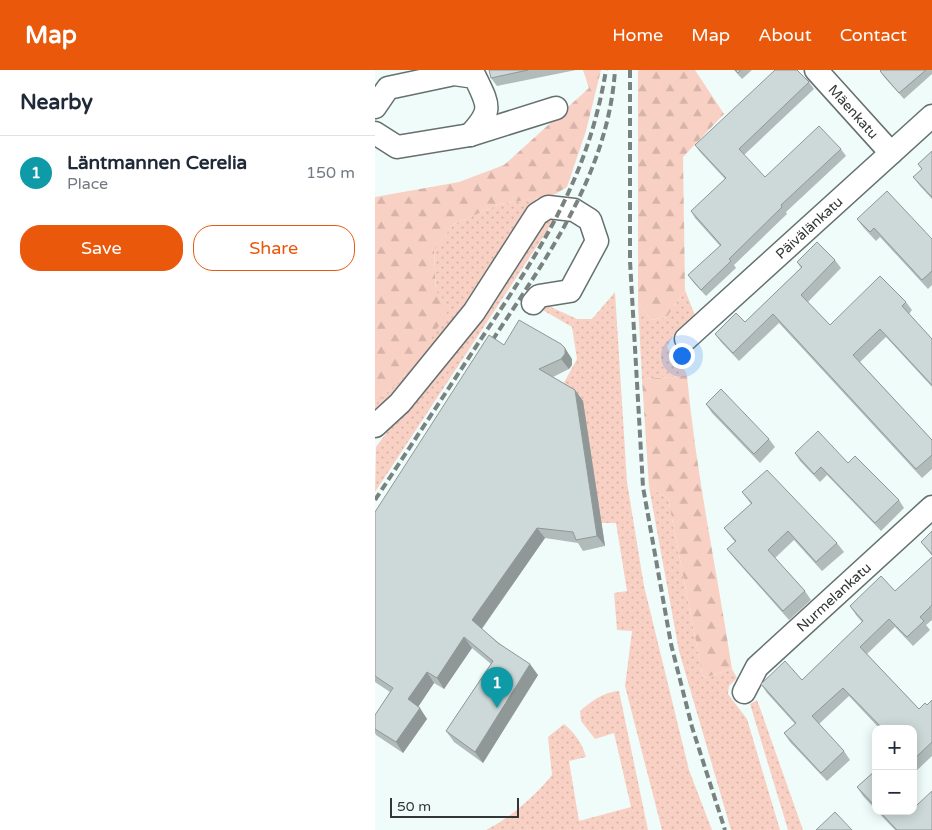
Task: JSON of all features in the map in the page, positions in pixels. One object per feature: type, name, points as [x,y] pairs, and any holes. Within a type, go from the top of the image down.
[{"type":"street","name":"Mäenkatu","points":[[816,70],[891,153]]},
{"type":"street","points":[[375,108],[388,88],[454,74],[475,77],[486,101],[485,118],[470,135]]},
{"type":"street","points":[[375,133],[397,147],[470,135],[556,108]]},
{"type":"street","name":"Päivälänkatu","points":[[686,339],[932,116]]},
{"type":"street","points":[[375,426],[400,403],[474,312],[537,214],[548,207],[574,210],[591,220],[597,241],[570,291],[539,296],[533,303]]},
{"type":"street","name":"Nurmelankatu","points":[[744,692],[757,667],[932,506]]},
{"type":"green space","points":[[583,70],[601,70],[586,131],[567,187],[552,196],[500,204],[454,224],[434,250],[436,291],[450,307],[414,367],[375,404],[375,197],[459,182],[504,165],[589,88]]},
{"type":"green space","points":[[638,70],[695,70],[724,114],[683,157],[685,290],[667,317],[651,320],[638,303]]},
{"type":"green space","points":[[537,198],[439,349],[375,415],[375,404],[414,367],[436,291],[434,249],[454,224],[500,204]]},
{"type":"green space","points":[[556,217],[375,492],[376,447],[524,247],[548,219]]},
{"type":"green space","points":[[685,290],[696,318],[679,329],[667,347],[687,376],[642,379],[638,303],[651,320],[667,317]]},
{"type":"green space","points":[[615,292],[627,482],[644,586],[689,770],[712,830],[662,830],[625,686],[632,631],[617,630],[614,593],[627,591],[616,523],[601,523],[561,388],[577,359],[572,327],[541,309],[542,303],[577,319],[592,319]]},
{"type":"green space","points":[[687,376],[701,486],[732,669],[703,678],[668,498],[649,487],[642,379]]},
{"type":"green space","points":[[649,487],[668,498],[703,678],[732,669],[737,678],[729,686],[728,694],[747,719],[780,830],[731,830],[679,651]]},
{"type":"green space","points":[[619,691],[648,830],[486,830],[522,806],[552,775],[548,737],[564,724],[578,739],[586,757],[569,761],[579,821],[631,807],[614,733],[595,739],[581,721],[580,711],[603,695]]},
{"type":"green space","points":[[757,700],[803,830],[788,830],[750,704]]},
{"type":"building","points":[[489,70],[528,70],[491,78]]},
{"type":"building","points":[[775,70],[797,70],[809,82],[739,149],[765,177],[819,126],[841,149],[781,205],[782,207],[729,259],[731,261],[701,290],[688,275],[721,245],[691,211],[726,178],[695,145]]},
{"type":"building","points":[[881,70],[926,70],[899,93]]},
{"type":"building","points":[[932,151],[932,197],[913,177],[922,169],[918,164]]},
{"type":"building","points":[[887,191],[932,239],[932,271],[922,280],[874,228],[870,232],[857,219]]},
{"type":"building","points":[[817,242],[835,260],[801,295],[830,325],[880,276],[906,302],[902,306],[932,339],[932,385],[880,329],[853,355],[932,440],[932,455],[916,469],[773,314],[733,353],[715,334],[736,313],[745,322],[802,267],[797,262]]},
{"type":"building","points":[[519,320],[565,348],[565,354],[561,359],[539,369],[575,390],[597,536],[576,540],[573,532],[537,528],[472,620],[498,643],[530,664],[475,752],[446,731],[493,661],[464,637],[437,678],[427,672],[408,699],[420,708],[396,742],[375,729],[375,715],[393,688],[375,676],[375,512],[489,335],[504,345]]},
{"type":"building","points":[[721,389],[769,439],[754,454],[706,404]]},
{"type":"building","points":[[818,431],[848,463],[855,456],[899,500],[875,523],[821,467],[814,474],[795,453]]},
{"type":"building","points":[[767,470],[837,543],[816,562],[788,531],[768,550],[805,591],[783,611],[727,549],[736,541],[724,528],[752,503],[742,492]]},
{"type":"building","points":[[932,531],[932,554],[921,542]]},
{"type":"building","points":[[932,557],[932,605],[920,617],[924,621],[907,637],[889,619],[860,647],[919,709],[925,703],[927,705],[932,700],[932,742],[917,756],[917,725],[879,725],[843,688],[812,716],[844,751],[821,773],[784,733],[796,723],[761,684],[785,661],[802,680],[863,621],[850,606],[881,576],[895,591]]},
{"type":"building","points":[[872,774],[872,803],[857,787]]},
{"type":"building","points":[[932,791],[932,830],[897,830],[883,815],[917,815],[917,805]]},
{"type":"building","points":[[835,812],[852,830],[816,830]]},
{"type":"railway","points":[[375,500],[522,277],[558,214],[574,181],[587,146],[598,110],[606,70]]},
{"type":"railway","points":[[486,350],[550,252],[586,183],[600,147],[610,109],[615,70]]},
{"type":"railway","points":[[630,70],[630,261],[643,487],[671,644],[692,727],[725,830]]},
{"type":"place","name":"Läntmannen Cerelia","points":[[497,708]]}]
